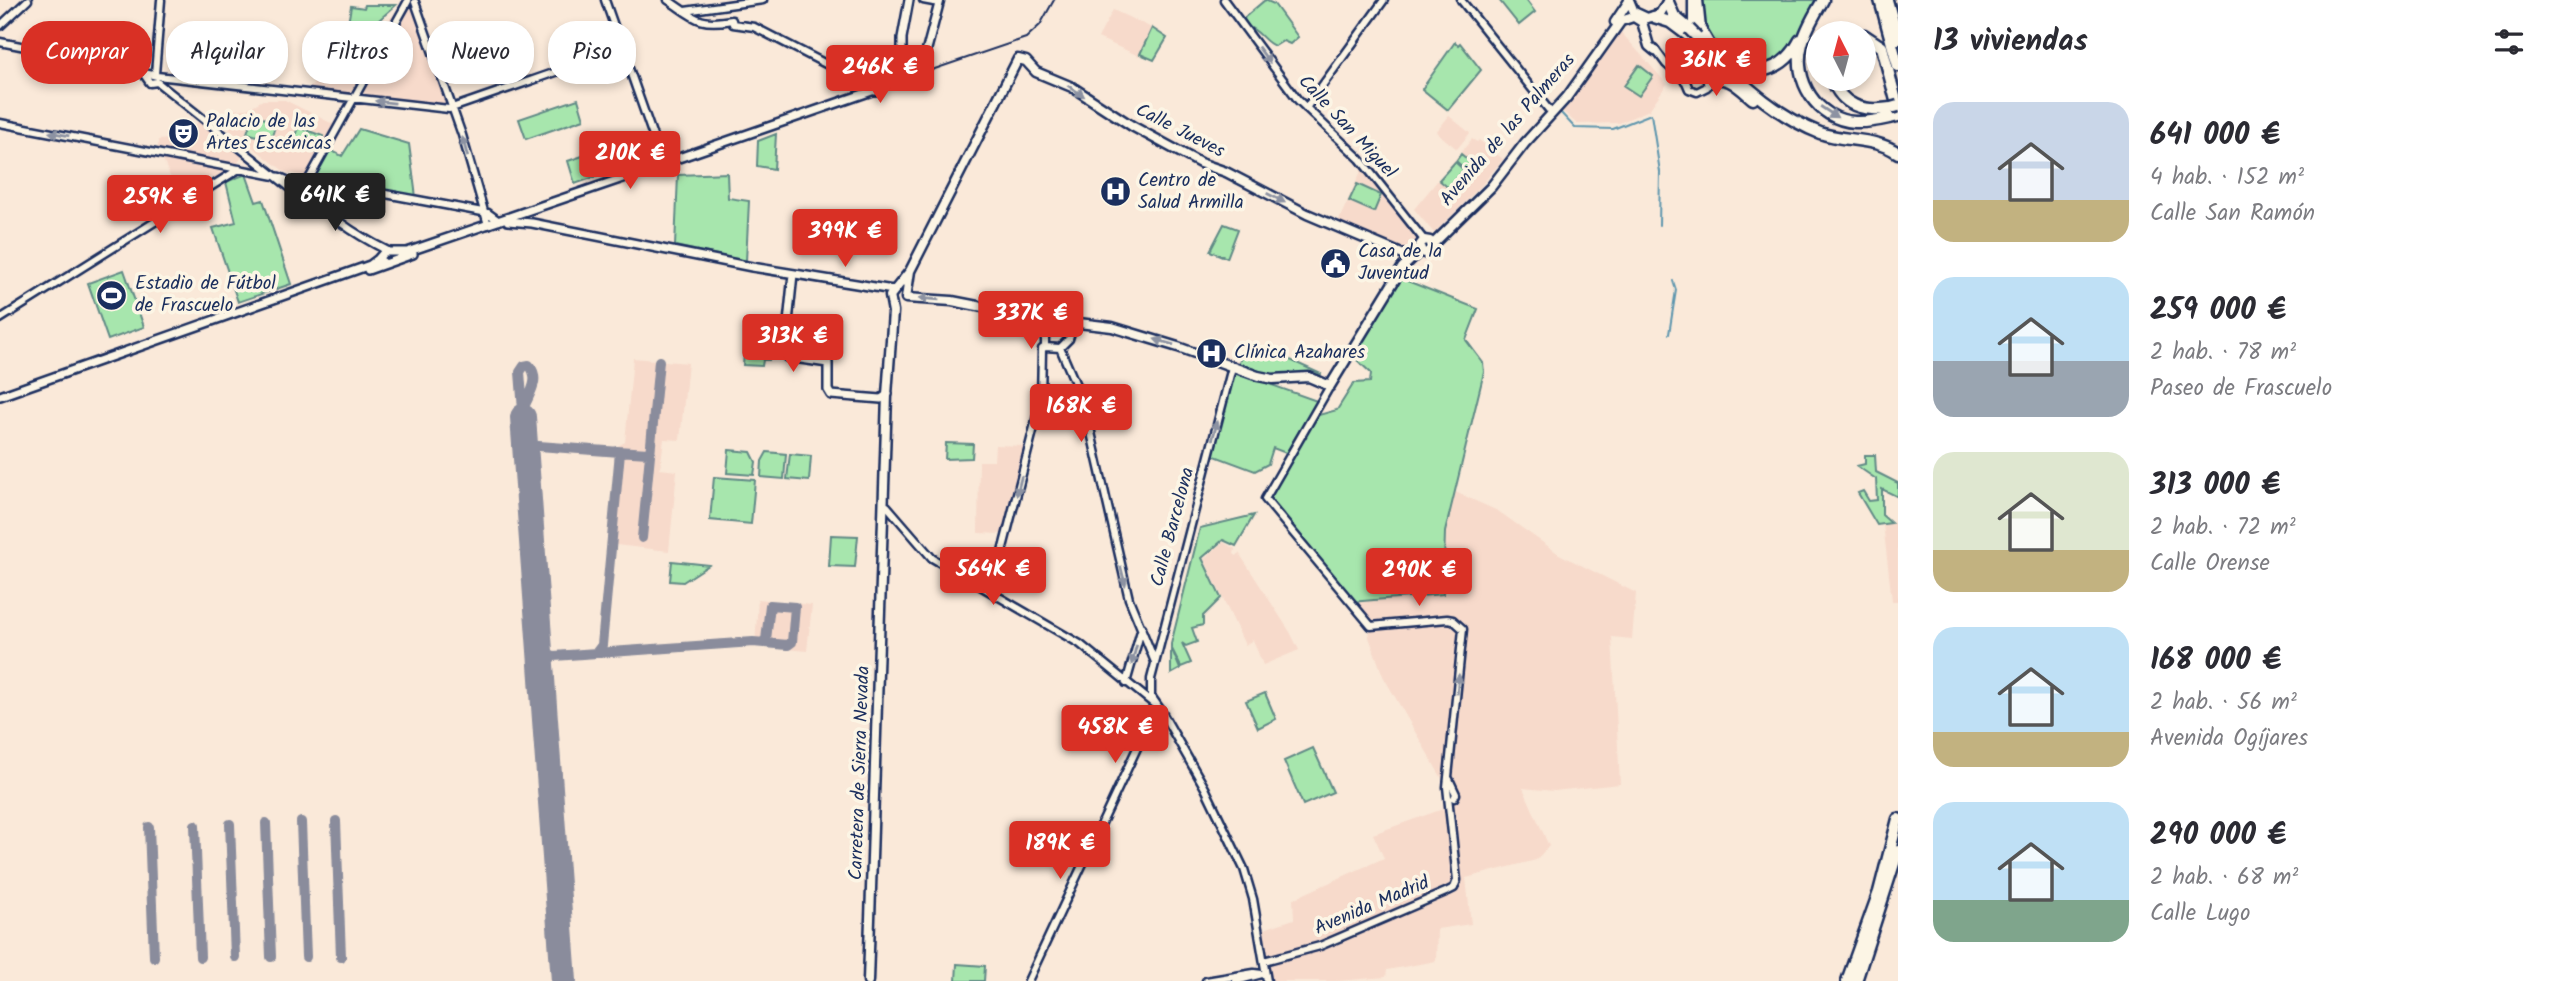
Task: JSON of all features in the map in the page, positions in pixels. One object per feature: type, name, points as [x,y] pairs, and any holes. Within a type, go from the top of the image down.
[{"type":"highway","points":[[1697,0],[1700,29],[1713,51]]},
{"type":"highway","points":[[1643,17],[1670,22],[1693,34],[1741,70],[1766,71],[1783,63],[1823,0]]},
{"type":"highway","points":[[1880,0],[1898,66]]},
{"type":"highway","points":[[1887,0],[1898,39]]},
{"type":"highway","points":[[1669,1],[1672,13],[1780,113]]},
{"type":"highway","points":[[1813,18],[1800,56],[1805,86],[1812,98],[1827,113],[1842,120],[1857,122],[1896,111]]},
{"type":"highway","points":[[1876,43],[1882,47],[1896,111]]},
{"type":"highway","points":[[1709,82],[1718,78],[1727,80],[1765,106],[1824,134],[1882,144],[1898,152]]},
{"type":"highway","points":[[1837,91],[1854,106],[1867,110],[1896,111]]},
{"type":"highway","points":[[1847,981],[1879,892],[1898,819]]},
{"type":"highway","points":[[1856,981],[1898,851]]},
{"type":"main road","points":[[393,255],[414,254],[871,87],[875,80],[880,84],[902,65],[902,38],[909,0]]},
{"type":"main road","points":[[1629,1],[1643,17],[1642,22],[1650,46],[1655,51]]},
{"type":"main road","name":"Avenida de las Palmeras","points":[[1429,242],[1481,192],[1567,91],[1629,1]]},
{"type":"main road","name":"Avenida de las Palmeras","points":[[1429,242],[1491,187],[1534,132],[1573,90],[1617,25],[1664,11],[1669,1]]},
{"type":"main road","points":[[891,76],[923,64],[940,2]]},
{"type":"main road","name":"Calle Jueves","points":[[909,271],[1018,59],[1026,61],[1036,72],[1072,87],[1132,126],[1200,163],[1226,172],[1307,214],[1410,258]]},
{"type":"main road","points":[[530,211],[530,222]]},
{"type":"main road","points":[[519,215],[530,222]]},
{"type":"main road","points":[[500,221],[530,222],[793,274],[895,289]]},
{"type":"main road","points":[[0,395],[393,255],[484,227]]},
{"type":"main road","points":[[909,271],[890,296],[901,299],[952,301],[1045,319],[1112,327],[1178,346],[1265,378],[1309,377],[1330,386],[1390,286],[1410,258],[1420,250],[1429,252],[1429,242]]},
{"type":"main road","points":[[274,299],[370,269],[381,260]]},
{"type":"main road","points":[[885,506],[896,313],[909,271]]},
{"type":"main road","points":[[793,274],[785,352],[787,357],[828,363],[828,390],[831,395],[884,397]]},
{"type":"main road","points":[[885,506],[887,409],[884,397],[901,299],[895,289]]},
{"type":"main road","points":[[0,395],[88,364]]},
{"type":"main road","points":[[884,397],[892,379]]},
{"type":"main road","points":[[19,389],[29,383]]},
{"type":"main road","name":"Carretera de Sierra Nevada","points":[[868,981],[885,506]]},
{"type":"street","points":[[2,23],[28,0]]},
{"type":"street","points":[[152,76],[161,0]]},
{"type":"street","points":[[605,0],[612,21]]},
{"type":"street","points":[[668,0],[697,21],[713,23],[732,20],[733,24],[754,27],[871,87]]},
{"type":"street","points":[[685,11],[763,0]]},
{"type":"street","points":[[923,0],[940,2]]},
{"type":"street","name":"Calle San Miguel","points":[[1224,0],[1306,108],[1360,159],[1429,242]]},
{"type":"street","points":[[1306,108],[1384,0]]},
{"type":"street","points":[[1461,0],[1549,110]]},
{"type":"street","points":[[1692,0],[1693,34]]},
{"type":"street","points":[[300,189],[310,180],[411,1]]},
{"type":"street","points":[[411,1],[452,108],[484,213],[484,227]]},
{"type":"street","points":[[1643,17],[1655,51],[1686,82],[1689,89],[1697,92],[1704,90],[1709,82],[1707,74],[1701,70],[1695,52],[1686,82]]},
{"type":"street","points":[[0,42],[21,47]]},
{"type":"street","points":[[1672,69],[1690,72],[1701,70]]},
{"type":"street","points":[[152,76],[452,108],[548,75]]},
{"type":"street","points":[[152,76],[279,177],[300,189],[372,244],[393,255]]},
{"type":"street","points":[[634,84],[662,163]]},
{"type":"street","points":[[0,123],[279,177]]},
{"type":"street","points":[[0,319],[239,170]]},
{"type":"street","points":[[310,180],[484,213],[500,221]]},
{"type":"street","points":[[372,244],[381,260]]},
{"type":"street","points":[[992,591],[1041,400],[1045,319]]},
{"type":"street","points":[[1045,347],[1059,348],[1069,339],[1074,323]]},
{"type":"street","points":[[1059,348],[1075,383],[1095,443],[1129,599],[1154,662]]},
{"type":"street","name":"Calle Barcelona","points":[[1146,697],[1230,366]]},
{"type":"street","name":"Avenida Madrid","points":[[1265,973],[1454,888],[1456,870],[1448,809],[1463,629],[1453,620],[1447,619],[1371,626],[1265,499],[1330,386]]},
{"type":"street","points":[[885,506],[932,558],[1080,644],[1160,709],[1200,779],[1234,848],[1248,881],[1255,912],[1265,973],[1206,981]]},
{"type":"street","points":[[1126,683],[1142,627]]},
{"type":"street","points":[[1028,981],[1152,716],[1160,709]]},
{"type":"street","points":[[1236,981],[1254,975]]},
{"type":"shaded area","points":[[414,8],[427,47],[427,84],[439,84],[447,107],[309,91],[314,84],[413,84],[413,21],[387,21],[396,13]]},
{"type":"shaded area","points":[[1113,10],[1152,28],[1139,56],[1098,38]]},
{"type":"shaded area","points":[[1619,30],[1667,84],[1649,110],[1619,123],[1577,124],[1561,110]]},
{"type":"shaded area","points":[[263,100],[285,100],[335,125],[307,176],[285,172],[226,127],[232,110],[247,109]]},
{"type":"shaded area","points":[[1449,116],[1470,133],[1457,149],[1436,132]]},
{"type":"shaded area","points":[[200,119],[245,153],[237,164],[158,149],[158,140],[192,137],[192,129]]},
{"type":"shaded area","points":[[1472,139],[1477,142],[1479,140],[1503,159],[1481,186],[1434,233],[1414,209]]},
{"type":"shaded area","points":[[165,157],[231,172],[181,202],[163,160]]},
{"type":"shaded area","points":[[1362,169],[1418,237],[1415,248],[1409,254],[1338,222]]},
{"type":"shaded area","points":[[633,358],[688,363],[680,440],[664,439],[660,469],[677,471],[669,551],[607,544],[616,447],[625,442]]},
{"type":"shaded area","points":[[995,445],[1025,446],[1005,531],[1002,534],[978,533],[979,461],[994,461]]},
{"type":"shaded area","points":[[1453,491],[1498,511],[1559,554],[1636,593],[1632,639],[1612,637],[1620,784],[1554,791],[1523,788],[1549,846],[1536,860],[1466,878],[1471,924],[1437,929],[1436,961],[1387,970],[1386,977],[1337,981],[1268,981],[1261,930],[1294,919],[1293,899],[1384,858],[1373,834],[1443,809],[1444,782],[1383,676],[1369,637],[1371,624],[1351,602],[1355,599],[1357,602],[1443,594],[1445,532]]},
{"type":"shaded area","points":[[1898,523],[1898,601],[1892,601],[1883,524]]},
{"type":"shaded area","points":[[1223,542],[1235,549],[1234,554],[1237,556],[1239,553],[1299,650],[1263,665],[1253,640],[1245,645],[1204,559]]},
{"type":"shaded area","points":[[758,599],[812,605],[807,651],[755,646]]},
{"type":"green space","points":[[1265,0],[1274,4],[1298,37],[1290,44],[1283,41],[1275,46],[1248,27],[1245,17]]},
{"type":"green space","points":[[1499,0],[1526,0],[1535,12],[1519,25]]},
{"type":"green space","points":[[1699,0],[1817,0],[1792,48],[1770,64],[1747,66],[1735,63],[1715,48],[1704,29]]},
{"type":"green space","points":[[365,5],[396,5],[378,21],[348,21],[351,6],[364,8]]},
{"type":"green space","points":[[1152,28],[1167,38],[1154,60],[1140,54]]},
{"type":"green space","points":[[1455,42],[1458,45],[1460,43],[1481,70],[1448,110],[1422,89]]},
{"type":"green space","points":[[1639,65],[1653,76],[1639,96],[1624,86]]},
{"type":"green space","points":[[578,99],[584,119],[526,139],[519,119]]},
{"type":"green space","points":[[253,115],[276,122],[271,140],[247,133]]},
{"type":"green space","points":[[298,127],[323,136],[318,153],[292,145]]},
{"type":"green space","points":[[359,129],[409,144],[416,197],[313,177],[330,150],[342,156]]},
{"type":"green space","points":[[776,134],[774,169],[757,166],[758,141]]},
{"type":"green space","points":[[606,148],[614,170],[575,184],[568,161]]},
{"type":"green space","points":[[1461,154],[1472,163],[1469,168],[1474,164],[1476,166],[1451,190],[1439,180],[1455,162],[1464,170],[1452,184],[1467,171],[1456,161]]},
{"type":"green space","points":[[727,173],[728,198],[749,201],[746,261],[675,246],[678,175]]},
{"type":"green space","points":[[246,174],[256,202],[263,200],[291,284],[238,302],[213,228],[236,222],[226,182]]},
{"type":"green space","points":[[1357,184],[1381,195],[1374,212],[1349,201]]},
{"type":"green space","points":[[1224,224],[1238,229],[1227,258],[1210,251]]},
{"type":"green space","name":"Estadio de Fútbol de Frascuelo","points":[[124,270],[144,327],[108,340],[88,283]]},
{"type":"green space","points":[[1400,278],[1478,309],[1466,340],[1483,363],[1484,372],[1445,532],[1443,594],[1351,602],[1270,502],[1315,416],[1337,410],[1354,383],[1370,382],[1371,373],[1357,360],[1358,347]]},
{"type":"green space","points":[[745,341],[764,343],[764,347],[770,347],[769,360],[763,360],[762,366],[743,365]]},
{"type":"green space","points":[[1250,344],[1321,374],[1276,376],[1237,365]]},
{"type":"green space","points":[[1235,372],[1317,401],[1286,453],[1273,448],[1268,464],[1255,471],[1212,455]]},
{"type":"green space","points":[[946,443],[973,444],[972,458],[945,459]]},
{"type":"green space","points":[[729,450],[751,452],[756,462],[754,475],[727,473]]},
{"type":"green space","points":[[767,452],[786,454],[784,479],[761,477],[762,461]]},
{"type":"green space","points":[[790,454],[811,456],[809,481],[787,479]]},
{"type":"green space","points":[[1865,455],[1875,455],[1876,472],[1898,483],[1898,497],[1882,489],[1882,515],[1891,523],[1877,525],[1858,493],[1863,491],[1869,501],[1877,500],[1876,479],[1857,466],[1865,464]]},
{"type":"green space","points":[[714,477],[755,480],[751,524],[710,520]]},
{"type":"green space","points":[[1254,515],[1236,546],[1223,540],[1202,558],[1221,598],[1203,616],[1203,625],[1192,628],[1197,642],[1186,646],[1182,643],[1191,663],[1181,667],[1171,647],[1200,528]]},
{"type":"green space","points":[[831,535],[858,536],[855,567],[829,566]]},
{"type":"green space","points":[[672,561],[709,565],[683,582],[670,581]]},
{"type":"green space","points":[[1171,647],[1180,669],[1171,674]]},
{"type":"green space","points":[[1265,693],[1276,719],[1258,728],[1246,701]]},
{"type":"green space","points":[[1313,748],[1333,792],[1303,805],[1284,761]]},
{"type":"green space","points":[[957,964],[985,966],[984,981],[956,981]]},
{"type":"waterway","points":[[1560,112],[1575,128],[1613,129],[1651,114],[1660,172],[1659,225]]},
{"type":"waterway","points":[[1669,334],[1676,290],[1673,281]]},
{"type":"taxiway","points":[[642,538],[659,361]]},
{"type":"taxiway","points":[[529,365],[533,371],[534,382],[523,410],[520,372],[524,366],[529,365]]},
{"type":"taxiway","points":[[525,445],[620,452],[602,645],[596,653]]},
{"type":"taxiway","points":[[617,451],[648,453],[650,450]]},
{"type":"taxiway","points":[[539,642],[545,652],[554,656],[753,642],[788,645],[792,642],[795,607],[770,605],[766,640],[763,642]]},
{"type":"taxiway","points":[[542,671],[544,662],[554,656]]},
{"type":"taxiway","points":[[336,821],[341,957]]},
{"type":"taxiway","points":[[301,822],[306,957]]},
{"type":"taxiway","points":[[266,823],[271,957]]},
{"type":"taxiway","points":[[230,824],[235,957]]},
{"type":"taxiway","points":[[195,825],[200,957]]},
{"type":"taxiway","points":[[149,827],[154,957]]},
{"type":"runway","points":[[523,417],[564,981]]},
{"type":"tram line","points":[[917,75],[1026,38],[1040,25],[1054,0]]},
{"type":"place","name":"Palacio de las Artes Escénicas","points":[[183,133]]},
{"type":"place","name":"Centro de Salud Armilla","points":[[1115,192]]},
{"type":"place","name":"Casa de la Juventud","points":[[1335,263]]},
{"type":"place","name":"Estadio de Fútbol de Frascuelo","points":[[112,295]]},
{"type":"place","name":"Clínica Azahares","points":[[1211,353]]}]
